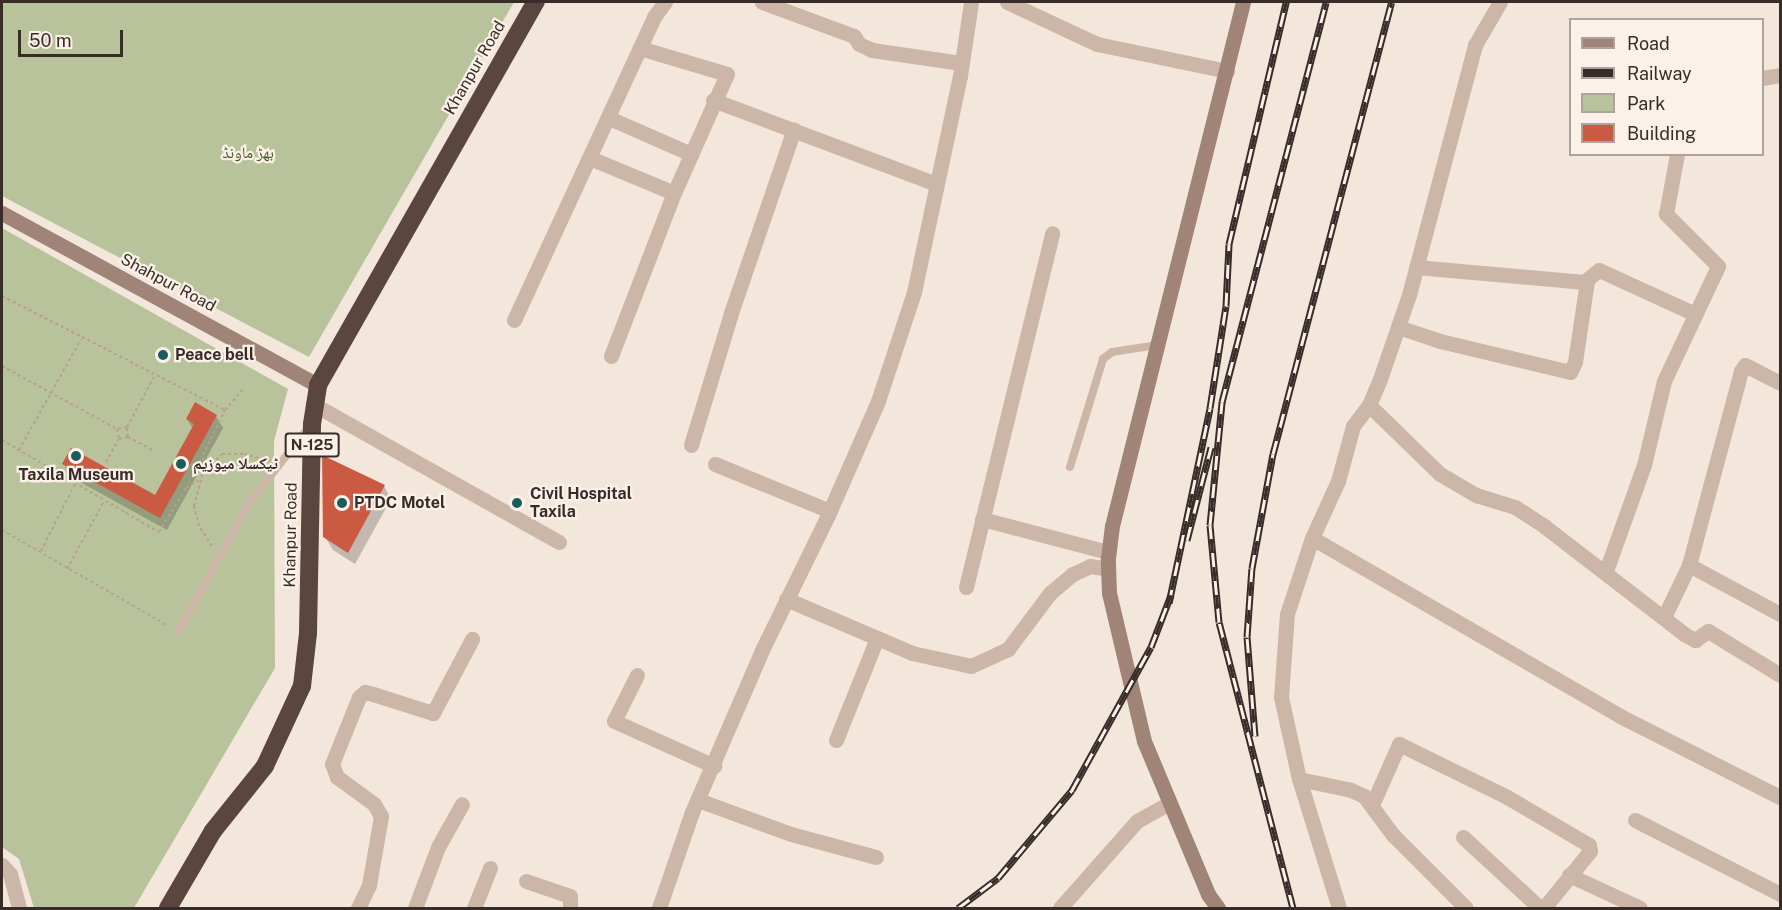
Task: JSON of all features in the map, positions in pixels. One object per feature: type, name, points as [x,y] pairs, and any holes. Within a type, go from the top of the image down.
[{"type":"highway","name":"Khanpur Road","points":[[168,909],[213,831],[265,766],[302,686],[308,633],[313,404],[318,385],[536,2]]},
{"type":"street","points":[[514,320],[640,48],[665,2]]},
{"type":"street","points":[[762,2],[854,36],[859,44],[872,50],[961,63]]},
{"type":"street","points":[[659,909],[675,854],[698,800],[786,598],[830,511],[878,400],[914,292],[961,63],[970,2]]},
{"type":"street","points":[[1007,2],[1097,44],[1227,71]]},
{"type":"street","points":[[1218,909],[1208,894],[1144,741],[1129,687],[1109,593],[1108,552],[1243,2]]},
{"type":"street","points":[[1340,909],[1299,779],[1281,697],[1280,661],[1287,614],[1312,538],[1338,481],[1353,426],[1369,405],[1398,327],[1475,45],[1500,2]]},
{"type":"street","points":[[611,356],[674,193],[713,100],[727,74],[640,48]]},
{"type":"street","points":[[1764,78],[1780,75]]},
{"type":"street","points":[[713,100],[936,184]]},
{"type":"street","points":[[609,118],[691,154]]},
{"type":"street","points":[[691,445],[731,313],[795,129]]},
{"type":"street","points":[[1606,571],[1644,465],[1664,381],[1718,266],[1666,214],[1677,156]]},
{"type":"street","points":[[590,158],[674,193]]},
{"type":"street","name":"Shahpur Road","points":[[2,213],[318,385]]},
{"type":"street","points":[[966,587],[1053,233]]},
{"type":"street","points":[[1416,267],[1460,274],[1587,281]]},
{"type":"street","points":[[1398,327],[1440,341],[1570,372],[1575,362],[1587,281],[1599,270],[1695,314]]},
{"type":"street","points":[[1664,617],[1689,565],[1742,371],[1745,365],[1780,383]]},
{"type":"street","points":[[313,404],[559,542]]},
{"type":"street","points":[[1369,405],[1440,474],[1476,495],[1515,507],[1606,571],[1695,640],[1708,630],[1780,675]]},
{"type":"street","points":[[715,464],[830,511]]},
{"type":"street","points":[[982,519],[1108,552]]},
{"type":"street","points":[[1312,538],[1620,716],[1780,797]]},
{"type":"street","points":[[1689,565],[1780,614]]},
{"type":"street","points":[[786,598],[912,653],[971,666],[1008,649],[1050,593],[1073,574],[1090,566],[1108,569]]},
{"type":"street","points":[[836,740],[877,638]]},
{"type":"street","points":[[358,909],[369,885],[381,816],[374,804],[337,777],[332,764],[359,697],[364,692],[433,713],[472,639]]},
{"type":"street","points":[[637,675],[614,721],[714,766]]},
{"type":"street","points":[[1372,805],[1399,744],[1507,797],[1589,845],[1590,851],[1542,909],[1462,837]]},
{"type":"street","points":[[1299,779],[1352,790],[1372,805],[1393,835],[1466,909]]},
{"type":"street","points":[[698,800],[791,834],[876,857]]},
{"type":"street","points":[[1060,909],[1137,821],[1169,803]]},
{"type":"street","points":[[415,909],[438,847],[462,804]]},
{"type":"street","points":[[1635,820],[1780,894]]},
{"type":"street","points":[[2,865],[10,874],[18,909]]},
{"type":"street","points":[[474,909],[490,868]]},
{"type":"street","points":[[1569,875],[1640,909]]},
{"type":"street","points":[[526,881],[570,896],[570,909]]},
{"type":"lane","points":[[1071,467],[1103,359],[1112,352],[1158,345]]},
{"type":"lane","points":[[178,632],[249,503],[312,424]]},
{"type":"path","points":[[2,297],[155,377],[225,410]]},
{"type":"path","points":[[19,450],[81,339]]},
{"type":"path","points":[[2,366],[117,429],[127,427]]},
{"type":"path","points":[[128,437],[127,427],[155,377]]},
{"type":"path","points":[[203,472],[203,455],[225,410],[243,389]]},
{"type":"path","points":[[106,462],[119,439],[117,429]]},
{"type":"path","points":[[119,439],[128,437],[154,451]]},
{"type":"path","points":[[2,440],[159,532],[186,488],[199,480]]},
{"type":"path","points":[[220,555],[207,542],[196,518],[194,497],[203,472],[214,458],[232,452],[278,464]]},
{"type":"path","points":[[41,552],[75,484]]},
{"type":"path","points":[[67,569],[104,501]]},
{"type":"path","points":[[2,530],[178,632]]},
{"type":"green space","name":"بھڑ ماونڈ","points":[[2,2],[514,2],[309,357],[2,196]]},
{"type":"green space","points":[[2,228],[288,389],[274,441],[275,668],[134,908],[34,908],[19,859],[2,847]]},
{"type":"building","name":"Taxila Museum","points":[[195,402],[217,415],[160,518],[62,464],[71,448],[155,495],[194,424],[186,419]]},
{"type":"building","points":[[322,455],[385,485],[348,553],[323,537]]},
{"type":"railway","points":[[1169,603],[1210,408],[1226,306],[1229,244],[1286,2]]},
{"type":"railway","points":[[1293,908],[1219,622],[1210,525],[1222,402],[1326,2]]},
{"type":"railway","points":[[1255,736],[1247,637],[1252,568],[1273,454],[1392,2]]},
{"type":"railway","points":[[1187,540],[1211,447]]},
{"type":"railway","points":[[958,908],[998,878],[1072,790],[1151,647],[1171,595]]},
{"type":"place","name":"Peace bell","points":[[163,355]]},
{"type":"place","name":"Taxila Museum","points":[[76,456]]},
{"type":"place","name":"ٹیکسلا میوزیم","points":[[181,464]]},
{"type":"place","name":"PTDC Motel","points":[[342,503]]},
{"type":"place","name":"Civil Hospital Taxila","points":[[517,503]]}]
